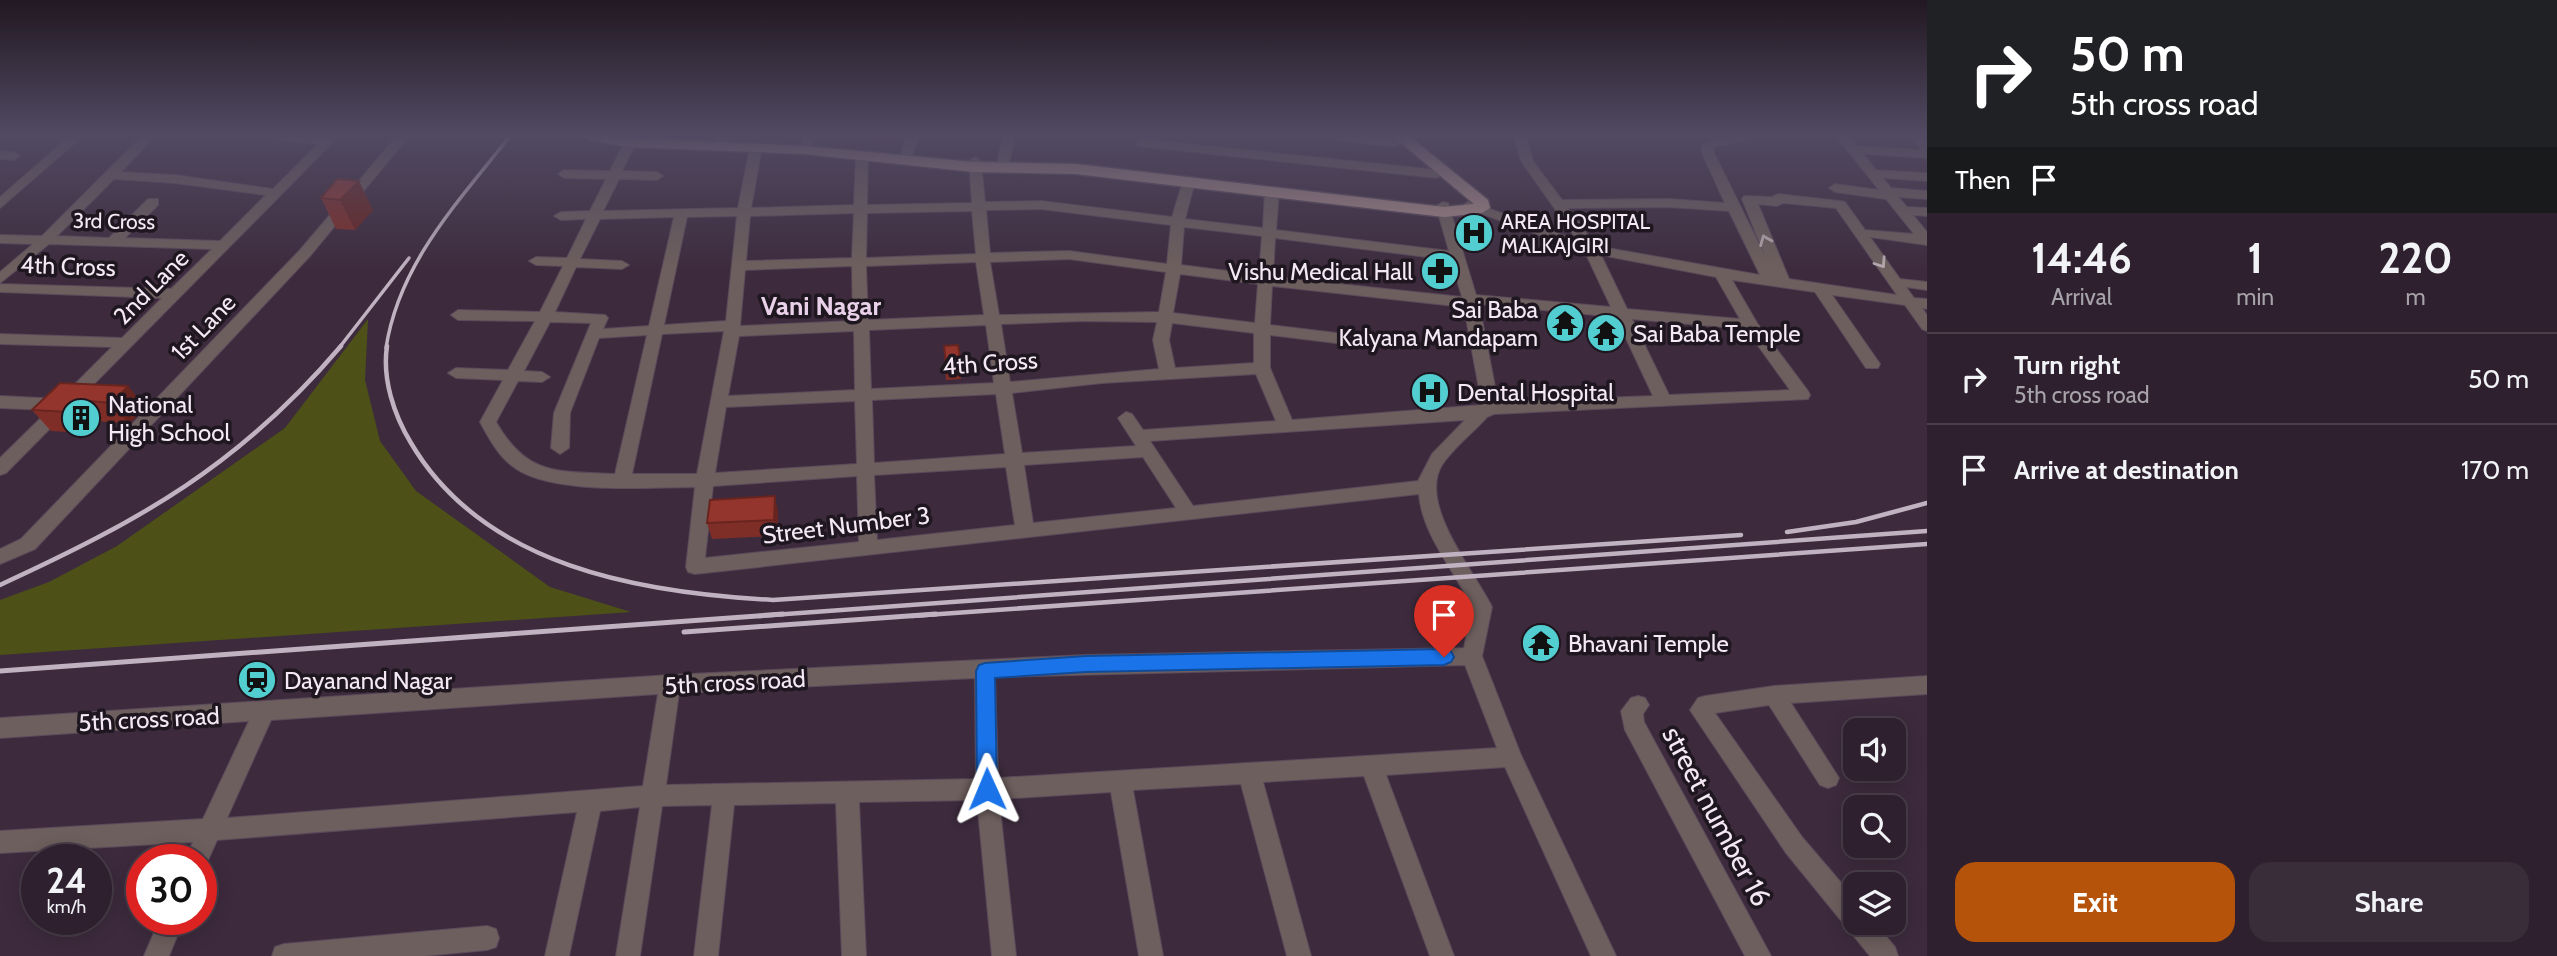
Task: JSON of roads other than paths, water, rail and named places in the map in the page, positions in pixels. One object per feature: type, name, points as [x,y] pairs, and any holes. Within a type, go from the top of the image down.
[{"type":"main road","points":[[1185,181],[1227,183],[1272,191],[1443,209],[1483,206],[1456,181]]},
{"type":"main road","points":[[1210,181],[1443,209]]},
{"type":"main road","points":[[1446,181],[1470,199],[1473,208]]},
{"type":"street","points":[[0,204],[6,193],[22,181]]},
{"type":"street","points":[[0,279],[45,241],[104,181]]},
{"type":"street","points":[[187,181],[277,193]]},
{"type":"street","name":"2nd Lane","points":[[0,469],[289,181]]},
{"type":"street","name":"1st Lane","points":[[0,557],[28,544],[304,253],[365,181]]},
{"type":"street","points":[[609,181],[544,319],[488,422],[500,443],[518,462],[546,477],[622,481],[705,480],[1015,460],[1287,427],[1663,400],[1802,395],[1751,324],[1721,274]]},
{"type":"street","name":"Street Number 3","points":[[750,181],[732,328],[705,480],[695,567],[1426,487]]},
{"type":"street","points":[[861,181],[859,260],[868,547]]},
{"type":"street","points":[[976,181],[983,259],[1025,530]]},
{"type":"street","points":[[1168,373],[1161,340],[1174,268],[1178,221],[1189,181]]},
{"type":"street","points":[[1541,181],[1591,249],[1625,314],[1663,400]]},
{"type":"street","points":[[1721,181],[1775,280]]},
{"type":"street","points":[[1879,181],[1926,240]]},
{"type":"street","points":[[1835,188],[1927,195]]},
{"type":"street","points":[[1272,191],[1268,281],[1262,329],[1262,368],[1287,427]]},
{"type":"street","points":[[1775,280],[1749,199],[1777,202],[1778,198],[1842,206],[1927,326]]},
{"type":"street","points":[[113,243],[153,202]]},
{"type":"street","points":[[1558,204],[1669,203],[1733,207]]},
{"type":"street","points":[[561,216],[1041,205],[1456,256]]},
{"type":"street","points":[[1473,208],[1591,249],[1721,274],[1927,304]]},
{"type":"street","points":[[1443,209],[1470,301],[1486,411]]},
{"type":"street","points":[[1903,211],[1927,212]]},
{"type":"street","points":[[622,481],[658,329],[681,214]]},
{"type":"street","points":[[1870,233],[1926,240]]},
{"type":"street","name":"3rd Cross","points":[[0,239],[226,245]]},
{"type":"street","points":[[738,266],[1069,254],[1268,281],[1751,324]]},
{"type":"street","points":[[536,261],[622,265]]},
{"type":"street","points":[[1904,282],[1927,286]]},
{"type":"street","points":[[1819,287],[1872,364]]},
{"type":"street","name":"4th Cross","points":[[0,288],[176,294]]},
{"type":"street","points":[[458,315],[544,319],[600,318],[562,413],[560,448]]},
{"type":"street","points":[[594,334],[658,329],[861,326],[1083,316],[1164,317],[1360,341]]},
{"type":"street","points":[[0,339],[128,343]]},
{"type":"street","name":"4th Cross","points":[[721,401],[1004,388],[1168,373],[1262,368]]},
{"type":"street","points":[[456,373],[542,377]]},
{"type":"street","points":[[0,402],[65,405]]},
{"type":"street","points":[[1486,411],[1432,466],[1426,487],[1439,531],[1482,607],[1472,656],[1511,757],[1604,956]]},
{"type":"street","points":[[1126,418],[1188,512]]},
{"type":"street","name":"5th cross road","points":[[0,728],[670,684],[985,671],[1086,664],[1472,656]]},
{"type":"street","points":[[985,671],[987,789],[1004,956]]},
{"type":"street","points":[[628,956],[670,684]]},
{"type":"street","name":"street number 16","points":[[1843,903],[1794,845],[1700,710],[1705,705],[1774,695],[1927,685]]},
{"type":"street","points":[[1774,695],[1828,778]]},
{"type":"street","name":"street number 16","points":[[1638,705],[1632,711],[1633,723],[1759,956]]},
{"type":"street","points":[[203,844],[264,712]]},
{"type":"street","points":[[0,842],[209,830],[652,796],[987,789],[1511,757]]},
{"type":"street","points":[[1371,764],[1442,956]]},
{"type":"street","points":[[1250,774],[1299,956]]},
{"type":"street","points":[[1120,779],[1151,956]]},
{"type":"street","points":[[847,792],[854,956]]},
{"type":"street","points":[[706,956],[724,795]]},
{"type":"street","points":[[557,956],[591,800]]},
{"type":"street","points":[[156,956],[165,935]]},
{"type":"street","points":[[1869,935],[1886,956]]},
{"type":"street","points":[[284,956],[487,938]]},
{"type":"railway","points":[[386,348],[393,317],[418,261],[434,234],[475,181]]},
{"type":"railway","points":[[339,348],[409,258]]},
{"type":"railway","points":[[0,585],[98,537],[185,486],[265,425],[341,346]]},
{"type":"railway","points":[[387,346],[388,384],[405,432],[442,485],[480,519],[523,545],[570,565],[620,580],[671,590],[773,600],[1741,535]]},
{"type":"railway","points":[[1787,532],[1856,522],[1927,503]]},
{"type":"railway","points":[[759,616],[1927,531]]},
{"type":"railway","points":[[912,616],[1927,544]]},
{"type":"railway","points":[[0,671],[783,614]]},
{"type":"railway","points":[[684,632],[936,614]]},
{"type":"place","name":"AREA HOSPITAL MALKAJGIRI","points":[[1474,233]]},
{"type":"place","name":"Vishu Medical Hall","points":[[1440,271]]},
{"type":"place","name":"Sai Baba Kalyana Mandapam","points":[[1565,323]]},
{"type":"place","name":"Sai Baba Temple","points":[[1606,333]]},
{"type":"place","name":"Dental Hospital","points":[[1430,392]]},
{"type":"place","name":"National High School","points":[[81,418]]},
{"type":"place","name":"Bhavani Temple","points":[[1541,643]]},
{"type":"place","name":"Dayanand Nagar","points":[[257,680]]},
{"type":"district","name":"Vani Nagar","points":[[821,306]]}]
